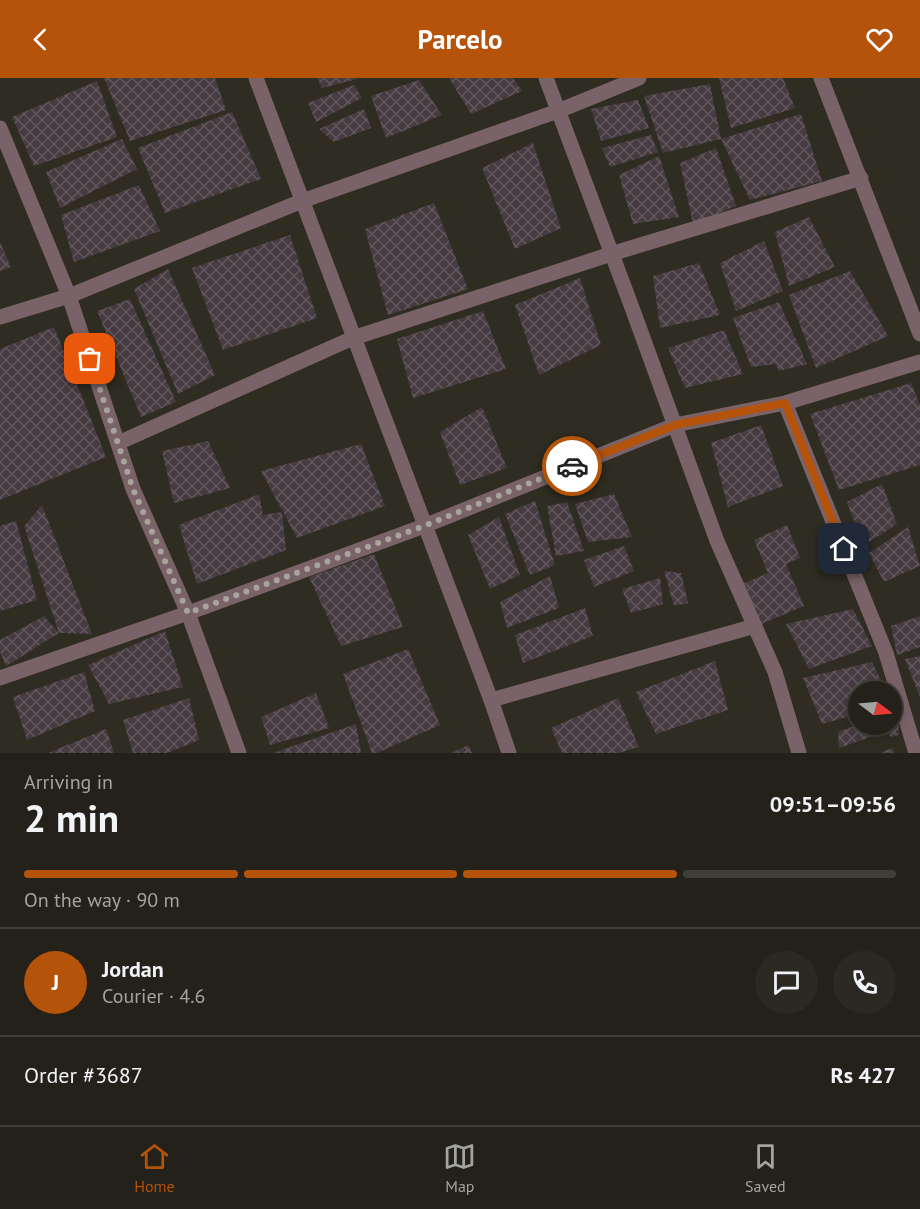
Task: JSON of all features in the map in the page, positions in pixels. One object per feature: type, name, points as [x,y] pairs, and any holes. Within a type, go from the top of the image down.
[{"type":"street","points":[[256,78],[509,753]]},
{"type":"street","points":[[546,78],[717,541],[775,672],[799,753]]},
{"type":"street","points":[[0,317],[69,296],[302,201],[558,111],[639,78]]},
{"type":"street","points":[[821,78],[920,334]]},
{"type":"street","points":[[0,128],[69,296],[133,489],[188,613],[238,753]]},
{"type":"street","points":[[118,443],[353,338],[611,254],[861,178]]},
{"type":"street","points":[[0,678],[188,613],[424,526],[675,425],[785,403],[920,362]]},
{"type":"street","points":[[785,403],[886,653],[916,753]]},
{"type":"street","points":[[491,700],[755,626]]},
{"type":"building","points":[[104,78],[215,78],[226,110],[130,141]]},
{"type":"building","points":[[317,78],[357,78],[357,79],[322,88]]},
{"type":"building","points":[[449,78],[513,78],[522,91],[471,114]]},
{"type":"building","points":[[719,78],[783,78],[795,108],[731,128]]},
{"type":"building","points":[[419,80],[442,115],[386,138],[371,96]]},
{"type":"building","points":[[97,81],[117,137],[34,166],[12,117]]},
{"type":"building","points":[[710,84],[721,139],[663,153],[644,96]]},
{"type":"building","points":[[354,85],[362,98],[316,122],[308,103]]},
{"type":"building","points":[[638,100],[649,128],[601,141],[591,109]]},
{"type":"building","points":[[364,109],[371,128],[334,142],[319,129]]},
{"type":"building","points":[[232,112],[261,179],[165,213],[138,148]]},
{"type":"building","points":[[801,114],[822,181],[750,200],[721,139]]},
{"type":"building","points":[[651,135],[658,152],[610,167],[602,148]]},
{"type":"building","points":[[122,139],[137,169],[60,208],[46,172]]},
{"type":"building","points":[[533,143],[561,228],[515,249],[482,168]]},
{"type":"building","points":[[716,148],[736,206],[693,224],[680,163]]},
{"type":"building","points":[[659,156],[679,217],[633,224],[619,175]]},
{"type":"building","points":[[139,185],[160,231],[74,262],[61,215]]},
{"type":"building","points":[[434,203],[468,289],[388,315],[365,229]]},
{"type":"building","points":[[809,217],[835,267],[789,286],[775,232]]},
{"type":"building","points":[[290,235],[317,318],[223,350],[192,268]]},
{"type":"building","points":[[764,241],[783,291],[736,311],[720,263]]},
{"type":"building","points":[[0,242],[11,267],[0,271]]},
{"type":"building","points":[[699,263],[720,315],[660,328],[653,276]]},
{"type":"building","points":[[168,269],[215,375],[178,394],[134,289]]},
{"type":"building","points":[[850,271],[888,336],[816,368],[789,295]]},
{"type":"building","points":[[580,278],[601,345],[539,375],[515,305]]},
{"type":"building","points":[[130,299],[176,402],[141,417],[97,311]]},
{"type":"building","points":[[779,302],[807,364],[779,371],[775,364],[751,367],[733,318]]},
{"type":"building","points":[[483,311],[506,369],[413,398],[397,339]]},
{"type":"building","points":[[54,327],[106,457],[0,500],[0,349]]},
{"type":"building","points":[[724,330],[743,374],[685,388],[668,348]]},
{"type":"building","points":[[911,383],[920,405],[920,465],[839,490],[810,414]]},
{"type":"building","points":[[482,407],[507,468],[460,485],[440,432]]},
{"type":"building","points":[[761,425],[783,486],[728,507],[711,443]]},
{"type":"building","points":[[208,441],[230,488],[174,503],[162,451]]},
{"type":"building","points":[[361,444],[385,506],[297,538],[261,471]]},
{"type":"building","points":[[882,484],[897,524],[863,546],[847,502]]},
{"type":"building","points":[[259,494],[263,515],[282,512],[286,550],[197,584],[179,525]]},
{"type":"building","points":[[614,494],[632,537],[588,542],[575,504]]},
{"type":"building","points":[[535,501],[555,565],[530,575],[505,514]]},
{"type":"building","points":[[567,502],[584,551],[556,556],[547,506]]},
{"type":"building","points":[[42,505],[92,634],[59,633],[24,526]]},
{"type":"building","points":[[499,517],[520,575],[490,589],[468,535]]},
{"type":"building","points":[[16,521],[37,600],[0,611],[0,526]]},
{"type":"building","points":[[787,525],[800,558],[786,564],[804,606],[759,625],[742,584],[768,573],[754,540]]},
{"type":"building","points":[[908,527],[920,566],[884,582],[869,553]]},
{"type":"building","points":[[624,546],[634,571],[594,587],[584,560]]},
{"type":"building","points":[[374,554],[403,627],[341,646],[309,577]]},
{"type":"building","points":[[664,571],[681,573],[688,603],[674,606]]},
{"type":"building","points":[[550,576],[559,608],[507,628],[500,602]]},
{"type":"building","points":[[660,578],[663,604],[631,613],[622,589]]},
{"type":"building","points":[[585,608],[593,636],[523,663],[515,635]]},
{"type":"building","points":[[853,609],[872,646],[809,669],[786,624]]},
{"type":"building","points":[[44,616],[59,633],[6,666],[0,652],[0,640]]},
{"type":"building","points":[[920,616],[920,647],[897,655],[891,626]]},
{"type":"building","points":[[165,631],[183,687],[109,704],[88,665]]},
{"type":"building","points":[[408,649],[440,725],[377,753],[372,753],[343,674]]},
{"type":"building","points":[[920,656],[920,697],[905,659]]},
{"type":"building","points":[[715,661],[728,710],[656,734],[636,692]]},
{"type":"building","points":[[872,662],[882,681],[848,681],[848,717],[822,724],[803,678]]},
{"type":"building","points":[[84,672],[95,711],[27,740],[13,697]]},
{"type":"building","points":[[316,693],[329,728],[270,745],[261,717]]},
{"type":"building","points":[[189,698],[199,740],[167,753],[133,753],[123,720]]},
{"type":"building","points":[[618,698],[639,747],[619,753],[562,753],[551,728]]},
{"type":"building","points":[[356,724],[361,753],[273,753]]},
{"type":"building","points":[[848,728],[848,735],[876,735],[839,748],[838,732]]},
{"type":"building","points":[[106,729],[114,753],[48,753]]},
{"type":"building","points":[[468,745],[472,753],[452,753]]},
{"type":"building","points":[[892,748],[895,753],[880,753]]},
{"type":"way so far","points":[[90,359],[133,489],[188,613],[424,526],[572,466]]},
{"type":"route","points":[[572,466],[675,425],[785,403],[844,549]]}]
